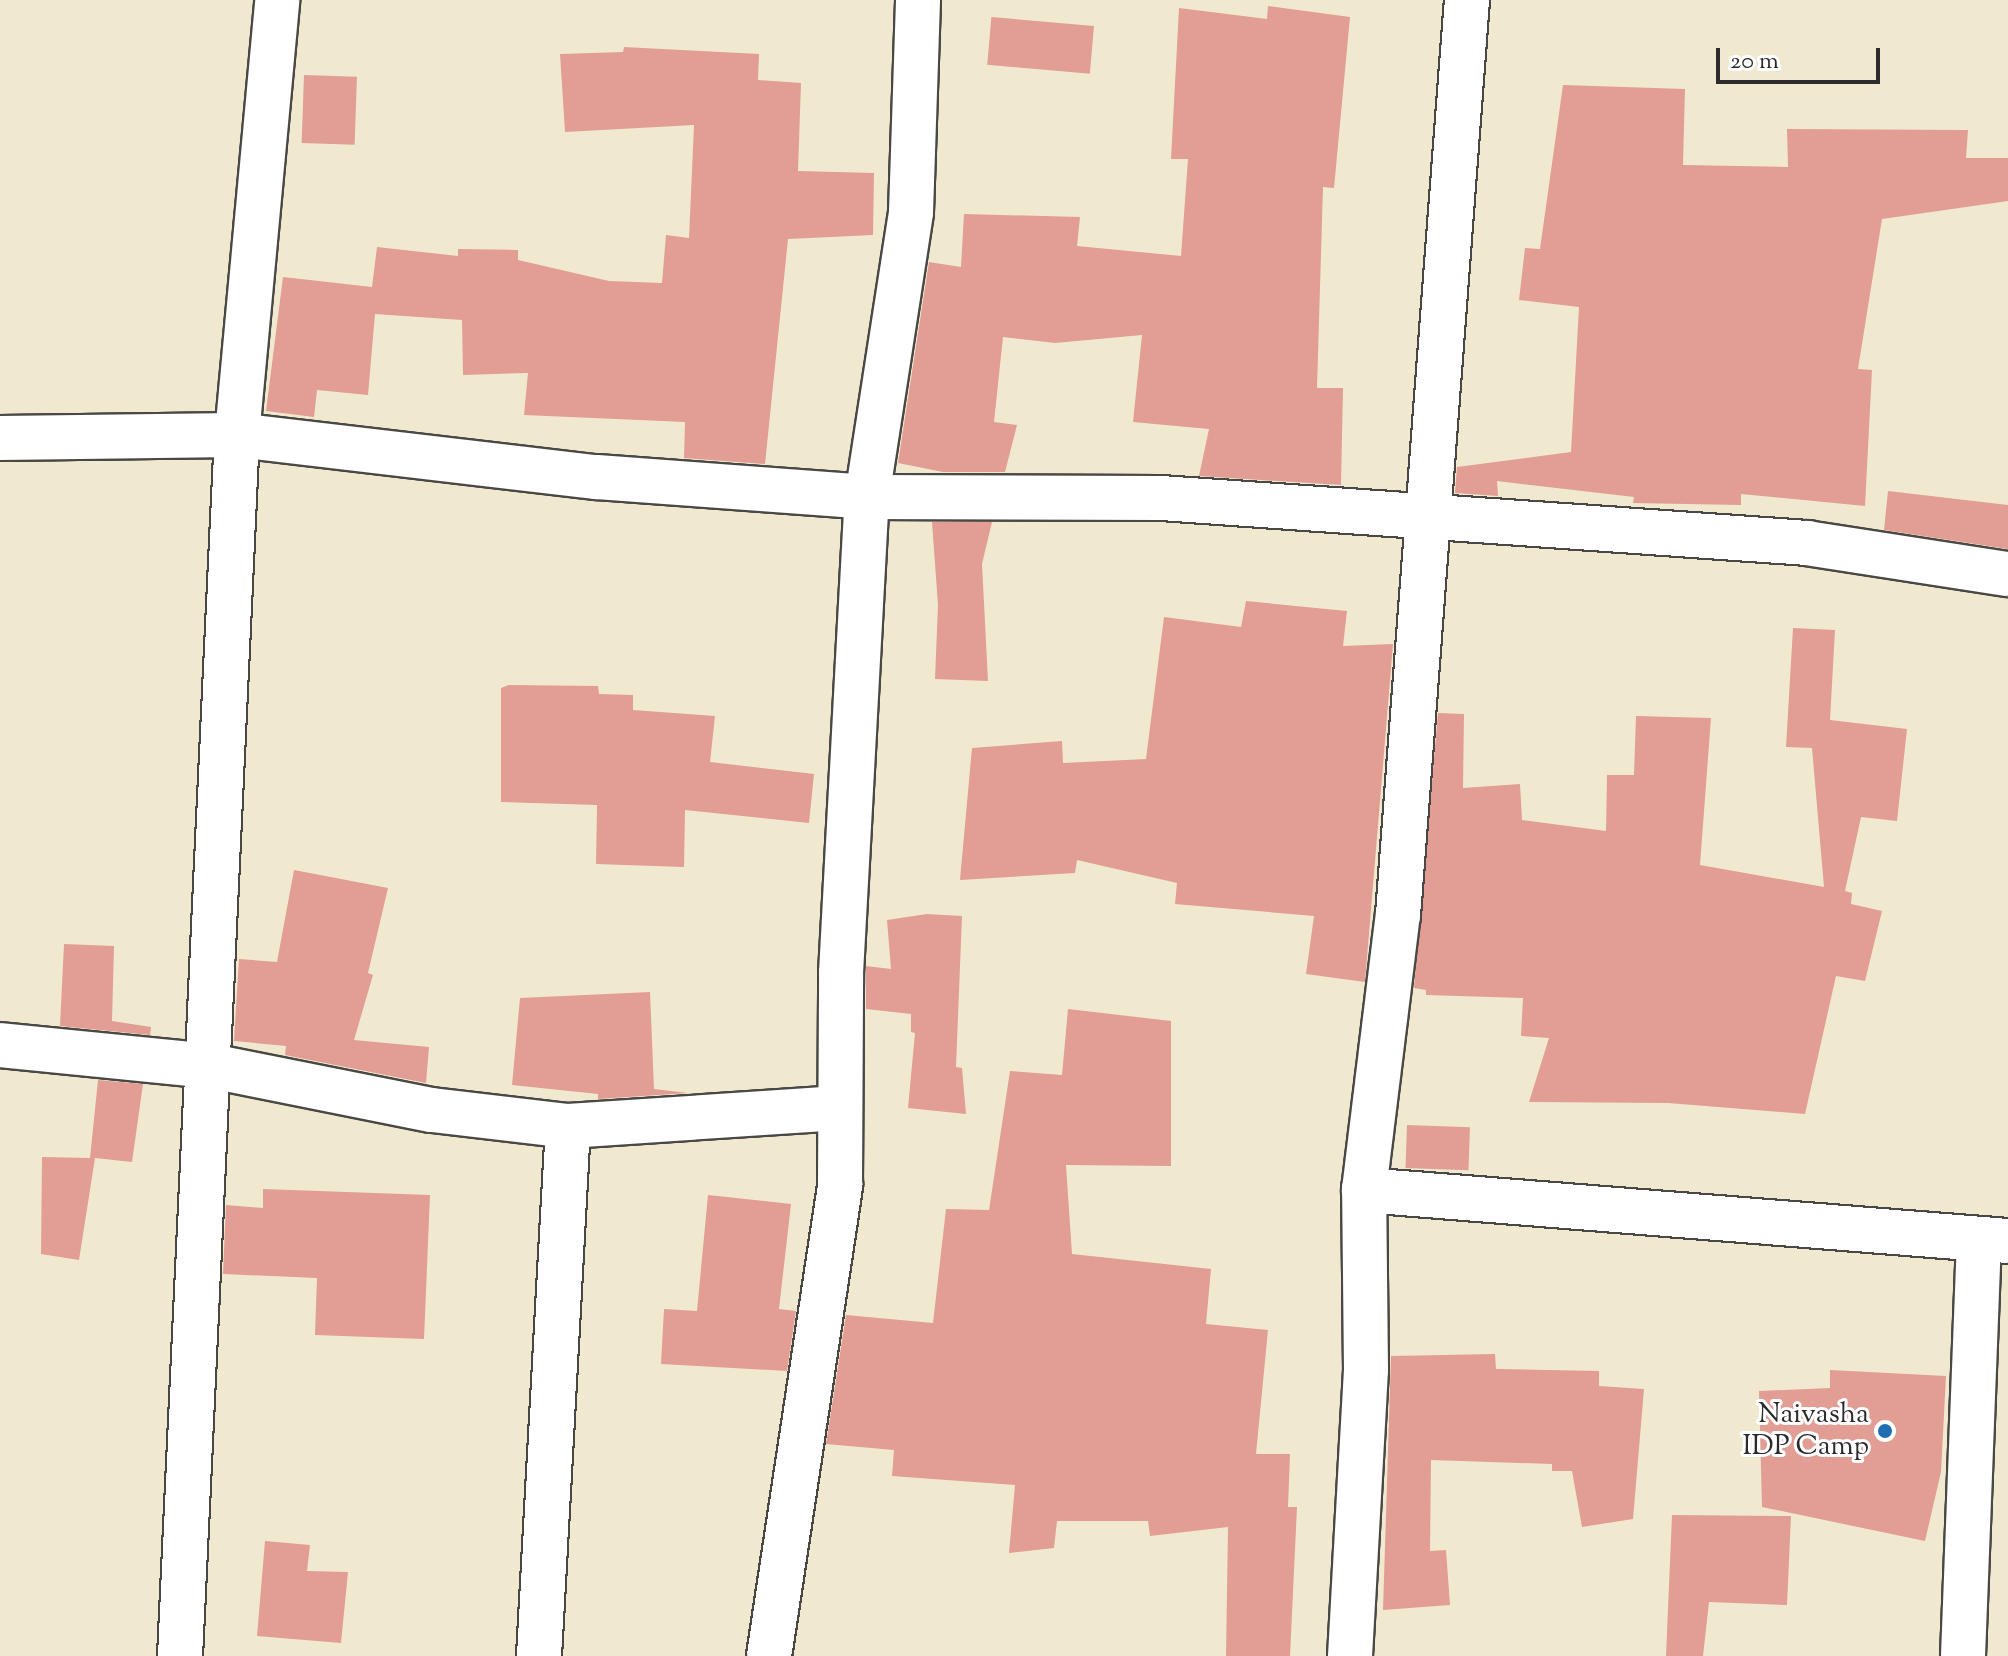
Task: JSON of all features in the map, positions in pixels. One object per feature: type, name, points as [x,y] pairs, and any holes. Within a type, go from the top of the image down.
[{"type":"street","points":[[180,1656],[211,1066],[237,435],[277,0]]},
{"type":"street","points":[[769,1656],[840,1184],[839,1108],[867,497],[911,212],[918,0]]},
{"type":"street","points":[[1350,1656],[1366,1370],[1364,1190],[1398,915],[1467,0]]},
{"type":"street","points":[[0,438],[237,435],[597,477],[867,497],[1161,498],[1807,543],[2008,574]]},
{"type":"street","points":[[0,1045],[211,1066],[432,1110],[568,1126],[839,1108]]},
{"type":"street","points":[[539,1656],[568,1126]]},
{"type":"street","points":[[1364,1190],[1994,1241],[1963,1656]]},
{"type":"building","points":[[1268,6],[1350,17],[1334,188],[1323,187],[1317,388],[1343,388],[1341,485],[1199,476],[1209,429],[1133,422],[1142,335],[1055,343],[1003,337],[994,422],[1017,425],[1005,472],[943,472],[898,463],[929,262],[961,267],[964,214],[1080,217],[1077,246],[1181,256],[1188,159],[1171,159],[1179,8],[1267,19]]},
{"type":"building","points":[[991,17],[1094,26],[1090,74],[987,65]]},
{"type":"building","points":[[624,47],[759,54],[758,80],[801,83],[798,171],[874,173],[873,235],[788,239],[765,464],[684,458],[685,422],[524,415],[528,373],[463,375],[462,320],[375,314],[368,395],[317,390],[314,417],[266,411],[283,277],[372,287],[377,247],[458,256],[458,249],[518,250],[518,260],[609,281],[662,283],[666,235],[689,238],[694,125],[565,132],[560,54],[623,52]]},
{"type":"building","points":[[304,75],[357,77],[355,145],[302,143]]},
{"type":"building","points":[[1563,85],[1685,89],[1683,165],[1788,167],[1787,129],[1968,130],[1966,158],[2008,158],[2008,201],[1882,219],[1858,369],[1872,370],[1865,506],[1741,494],[1741,505],[1633,503],[1634,497],[1497,481],[1498,496],[1455,493],[1457,467],[1571,452],[1579,307],[1519,300],[1525,248],[1540,249]]},
{"type":"building","points":[[1888,491],[2008,505],[2008,549],[1884,530]]},
{"type":"building","points":[[932,522],[992,522],[982,564],[988,681],[935,679],[938,605]]},
{"type":"building","points":[[1246,601],[1347,611],[1343,646],[1393,644],[1365,982],[1306,974],[1314,916],[1175,904],[1177,883],[1077,860],[1075,873],[960,880],[972,748],[1062,741],[1063,763],[1146,759],[1164,617],[1241,627]]},
{"type":"building","points":[[1793,628],[1835,630],[1830,720],[1907,729],[1897,821],[1861,817],[1845,891],[1852,893],[1851,904],[1882,911],[1865,981],[1836,976],[1805,1114],[1668,1103],[1529,1102],[1549,1038],[1521,1036],[1523,998],[1426,995],[1426,990],[1414,988],[1438,713],[1464,714],[1463,788],[1520,784],[1522,820],[1606,831],[1607,775],[1634,775],[1636,716],[1711,718],[1700,865],[1824,887],[1812,748],[1786,747]]},
{"type":"building","points":[[509,685],[598,686],[599,694],[633,695],[633,710],[715,716],[710,762],[814,774],[809,823],[685,810],[684,867],[596,864],[597,805],[501,802],[501,688]]},
{"type":"building","points":[[294,870],[388,888],[368,973],[373,975],[354,1040],[429,1047],[426,1083],[285,1055],[286,1046],[234,1041],[239,959],[277,962]]},
{"type":"building","points":[[927,914],[962,916],[956,1067],[962,1068],[966,1114],[908,1108],[915,1033],[911,1032],[911,1014],[866,1009],[866,966],[891,969],[887,920]]},
{"type":"building","points":[[64,944],[114,946],[112,1021],[151,1027],[150,1035],[60,1026]]},
{"type":"building","points":[[650,992],[654,1089],[688,1093],[598,1099],[598,1094],[512,1085],[520,998]]},
{"type":"building","points":[[1068,1009],[1171,1021],[1171,1166],[1066,1165],[1072,1254],[1211,1269],[1206,1324],[1268,1330],[1256,1454],[1290,1454],[1288,1507],[1297,1507],[1290,1656],[1226,1656],[1228,1527],[1150,1536],[1148,1521],[1057,1521],[1054,1548],[1009,1553],[1015,1485],[892,1476],[894,1450],[826,1444],[846,1315],[933,1323],[946,1209],[989,1210],[1010,1071],[1062,1075]]},
{"type":"building","points":[[98,1080],[143,1084],[132,1162],[95,1158],[79,1260],[41,1254],[42,1157],[90,1158]]},
{"type":"building","points":[[1407,1125],[1470,1127],[1468,1170],[1405,1168]]},
{"type":"building","points":[[263,1189],[430,1195],[424,1339],[315,1335],[317,1278],[223,1274],[226,1205],[263,1208]]},
{"type":"building","points":[[708,1195],[791,1204],[779,1309],[796,1311],[787,1371],[661,1364],[664,1309],[697,1311]]},
{"type":"building","points":[[1495,1354],[1496,1369],[1599,1371],[1599,1386],[1644,1389],[1633,1519],[1582,1527],[1572,1471],[1552,1471],[1552,1464],[1431,1460],[1430,1551],[1446,1550],[1450,1605],[1383,1610],[1391,1356]]},
{"type":"building","points":[[1830,1370],[1946,1376],[1941,1472],[1925,1541],[1762,1507],[1759,1391],[1830,1388]]},
{"type":"building","points":[[1672,1515],[1791,1516],[1787,1605],[1709,1602],[1703,1656],[1666,1656]]},
{"type":"building","points":[[265,1541],[310,1545],[307,1571],[348,1572],[341,1643],[257,1636]]},
{"type":"place","name":"Naivasha IDP Camp","points":[[1885,1431]]}]
